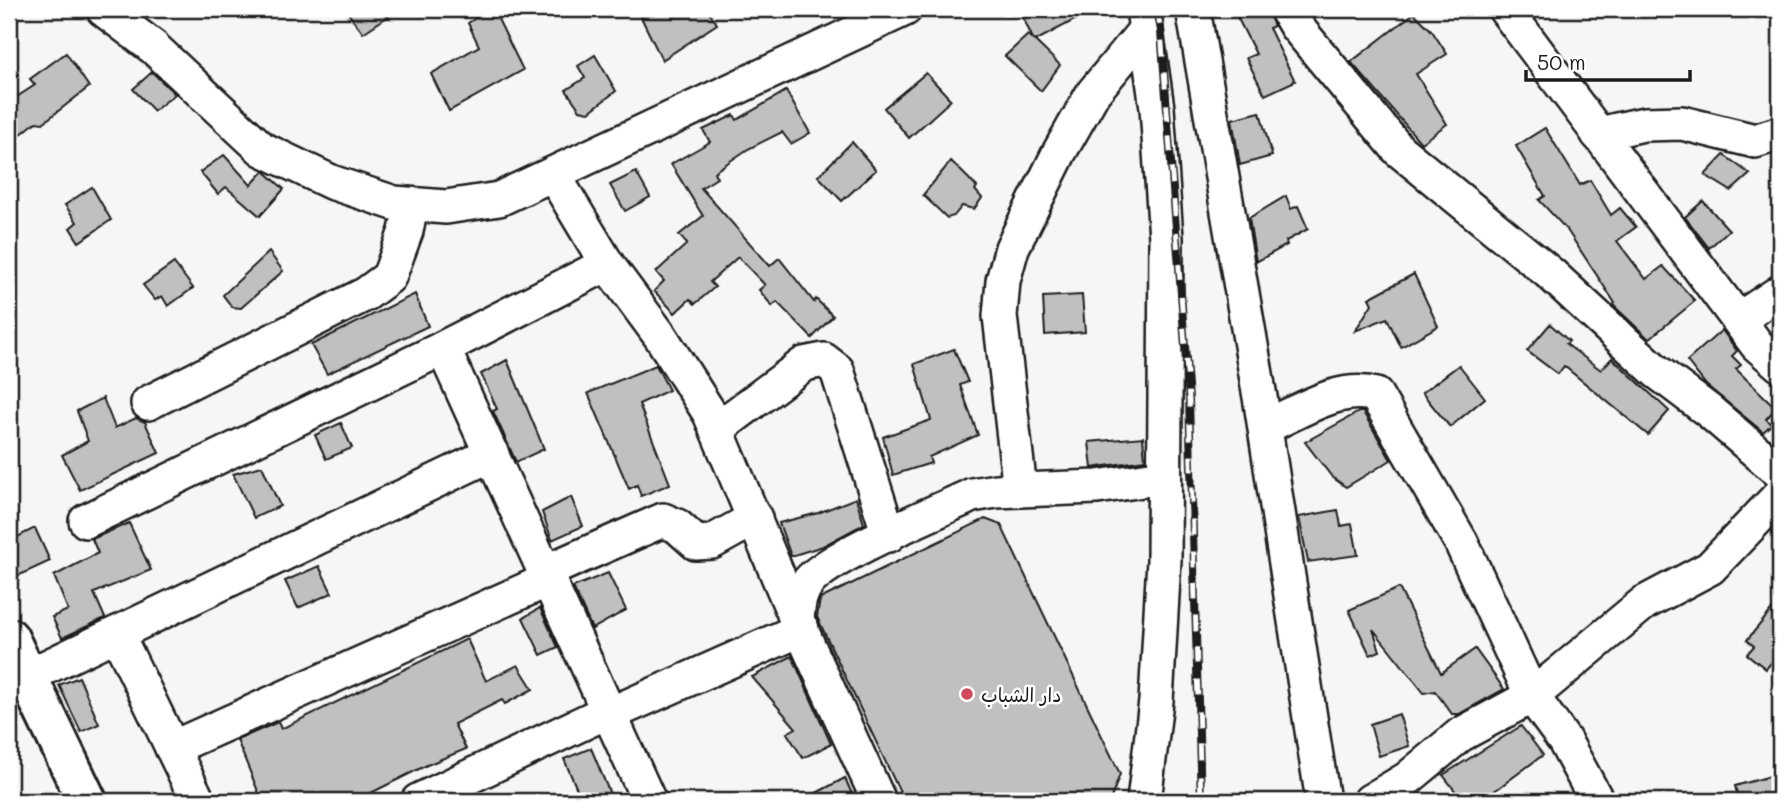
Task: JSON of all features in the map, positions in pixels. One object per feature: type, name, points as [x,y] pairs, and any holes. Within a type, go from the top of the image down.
[{"type":"main road","points":[[9,638],[15,684],[62,801]]},
{"type":"main road","points":[[15,684],[87,801]]},
{"type":"street","points":[[103,9],[153,47],[262,149],[331,182],[411,206],[446,206],[499,199],[905,9]]},
{"type":"street","points":[[1192,9],[1265,427],[1323,801]]},
{"type":"street","points":[[1286,9],[1296,26],[1399,150],[1552,275],[1656,371],[1709,411],[1780,472]]},
{"type":"street","points":[[1505,9],[1757,345],[1780,365]]},
{"type":"street","points":[[1144,801],[1156,701],[1164,560],[1166,238],[1157,108],[1145,19]]},
{"type":"street","points":[[1020,489],[1000,316],[1003,281],[1012,248],[1060,151],[1093,93],[1145,19]]},
{"type":"street","points":[[1598,134],[1644,124],[1682,123],[1755,141],[1780,134]]},
{"type":"street","points":[[553,174],[607,264],[661,337],[717,429],[800,625],[879,801]]},
{"type":"street","points":[[148,403],[366,295],[389,277],[406,231],[411,206]]},
{"type":"street","points":[[86,520],[443,348],[607,264]]},
{"type":"street","points":[[1739,318],[1780,292]]},
{"type":"street","points":[[443,348],[649,801]]},
{"type":"street","points":[[717,429],[804,364],[824,360],[836,370],[889,535]]},
{"type":"street","points":[[1265,427],[1345,392],[1362,390],[1376,395],[1461,542],[1532,696],[1564,740],[1597,801]]},
{"type":"street","points":[[15,684],[492,454]]},
{"type":"street","points":[[800,625],[799,598],[810,580],[831,563],[972,495],[1020,489],[1097,487],[1163,477]]},
{"type":"street","points":[[1370,801],[1407,779],[1460,735],[1532,696],[1644,603],[1710,568],[1780,495]]},
{"type":"street","points":[[172,748],[663,520],[677,526],[696,542],[712,542],[755,518]]},
{"type":"street","points":[[418,801],[800,625]]},
{"type":"street","points":[[117,634],[198,801]]},
{"type":"building","points":[[345,9],[399,9],[363,33]]},
{"type":"building","points":[[493,9],[523,70],[449,111],[431,74],[479,46],[468,23]]},
{"type":"building","points":[[637,9],[707,9],[717,24],[662,60]]},
{"type":"building","points":[[1019,9],[1095,9],[1035,41],[1060,65],[1041,91],[1005,56],[1028,35],[1034,41]]},
{"type":"building","points":[[1233,9],[1267,9],[1274,26],[1269,28],[1295,81],[1265,95],[1246,58],[1256,54]]},
{"type":"building","points":[[1414,13],[1432,31],[1447,54],[1416,74],[1447,124],[1421,143],[1351,62]]},
{"type":"building","points":[[66,53],[89,87],[43,123],[36,122],[9,144],[9,102],[35,85],[30,79]]},
{"type":"building","points":[[595,55],[616,91],[589,112],[580,110],[566,90],[585,78],[578,66]]},
{"type":"building","points":[[152,72],[175,94],[154,111],[133,89]]},
{"type":"building","points":[[926,73],[951,100],[909,138],[884,108]]},
{"type":"building","points":[[786,91],[810,133],[791,144],[782,132],[748,149],[714,172],[717,178],[701,188],[770,266],[779,258],[814,302],[816,299],[833,316],[812,338],[777,302],[772,306],[759,290],[765,285],[738,257],[710,282],[715,287],[695,304],[690,299],[675,313],[654,291],[664,281],[656,272],[687,244],[679,235],[703,216],[671,164],[710,142],[703,130],[734,115],[737,120]]},
{"type":"building","points":[[1260,112],[1272,156],[1240,165],[1232,119]]},
{"type":"building","points":[[1545,128],[1580,185],[1590,180],[1611,215],[1620,208],[1636,227],[1617,241],[1646,279],[1663,266],[1695,301],[1649,339],[1613,305],[1615,303],[1567,230],[1539,200],[1545,196],[1516,146]]},
{"type":"building","points":[[852,142],[876,170],[842,201],[818,176]]},
{"type":"building","points":[[224,155],[251,185],[264,171],[284,189],[260,216],[226,187],[218,194],[200,172]]},
{"type":"building","points":[[1724,155],[1750,174],[1731,191],[1705,175]]},
{"type":"building","points":[[951,161],[977,187],[975,190],[982,198],[974,209],[962,206],[954,216],[947,218],[923,195]]},
{"type":"building","points":[[636,172],[650,197],[625,211],[610,185]]},
{"type":"building","points":[[92,187],[111,220],[79,242],[70,228],[77,222],[65,205]]},
{"type":"building","points":[[1286,196],[1291,209],[1298,206],[1308,229],[1286,241],[1287,245],[1256,262],[1249,218]]},
{"type":"building","points":[[1703,201],[1729,230],[1709,248],[1685,217]]},
{"type":"building","points":[[269,252],[283,271],[241,308],[232,307],[223,295]]},
{"type":"building","points":[[174,263],[193,288],[168,306],[162,296],[155,300],[143,285]]},
{"type":"building","points":[[1414,274],[1438,326],[1401,347],[1387,318],[1355,331],[1372,304],[1369,298]]},
{"type":"building","points":[[415,294],[428,326],[327,374],[311,345]]},
{"type":"building","points":[[1082,295],[1085,332],[1045,335],[1043,297]]},
{"type":"building","points":[[1550,324],[1569,341],[1566,344],[1601,370],[1612,358],[1669,411],[1648,435],[1564,366],[1558,374],[1527,351]]},
{"type":"building","points":[[1722,330],[1737,351],[1732,356],[1741,365],[1736,369],[1776,408],[1766,419],[1772,424],[1763,432],[1706,385],[1687,361]]},
{"type":"building","points":[[954,349],[968,382],[960,385],[978,435],[929,457],[931,463],[893,475],[883,437],[931,420],[914,364]]},
{"type":"building","points":[[507,360],[544,449],[516,462],[493,411],[497,409],[481,374]]},
{"type":"building","points":[[656,365],[669,390],[639,404],[670,484],[641,496],[637,485],[629,489],[588,393]]},
{"type":"building","points":[[1459,365],[1485,398],[1450,427],[1422,393]]},
{"type":"building","points":[[103,398],[115,428],[136,418],[145,422],[159,453],[80,490],[62,455],[88,441],[77,411]]},
{"type":"building","points":[[1363,412],[1391,460],[1346,487],[1332,477],[1305,442]]},
{"type":"building","points":[[341,423],[352,448],[326,459],[315,435]]},
{"type":"building","points":[[1143,437],[1145,460],[1092,468],[1089,442]]},
{"type":"building","points":[[262,466],[280,506],[254,518],[233,474]]},
{"type":"building","points":[[571,497],[583,526],[552,540],[542,512]]},
{"type":"building","points":[[856,498],[864,524],[823,546],[791,556],[779,523],[818,513]]},
{"type":"building","points":[[1338,510],[1341,526],[1352,524],[1358,555],[1308,562],[1299,517]]},
{"type":"building","name":"دار الشباب","points":[[985,519],[1001,525],[1120,774],[1110,801],[904,801],[817,617],[820,599]]},
{"type":"building","points":[[129,523],[151,570],[94,593],[105,618],[62,638],[52,617],[68,610],[54,576],[98,553],[92,539]]},
{"type":"building","points":[[35,528],[50,561],[9,580],[9,541]]},
{"type":"building","points":[[319,566],[332,593],[298,608],[285,581]]},
{"type":"building","points":[[608,573],[626,610],[592,629],[573,587]]},
{"type":"building","points":[[1399,588],[1441,673],[1475,649],[1504,689],[1459,714],[1452,714],[1435,691],[1424,693],[1373,629],[1380,651],[1370,655],[1349,610]]},
{"type":"building","points":[[1780,600],[1780,652],[1766,669],[1747,654],[1754,646],[1747,640]]},
{"type":"building","points":[[540,608],[558,647],[541,655],[523,618]]},
{"type":"building","points":[[467,639],[486,681],[518,665],[533,689],[505,704],[502,700],[454,724],[466,749],[355,801],[262,801],[237,740],[278,722],[281,729]]},
{"type":"building","points":[[792,656],[831,744],[803,758],[787,733],[796,728],[752,677]]},
{"type":"building","points":[[79,677],[99,724],[81,732],[59,685]]},
{"type":"building","points":[[1399,714],[1409,746],[1379,756],[1370,724]]},
{"type":"building","points":[[1521,726],[1543,755],[1481,801],[1463,801],[1443,775]]},
{"type":"building","points":[[591,748],[610,794],[594,801],[582,801],[564,759]]},
{"type":"building","points":[[1774,775],[1779,801],[1739,801],[1735,786]]},
{"type":"building","points":[[845,778],[855,801],[801,801]]},
{"type":"railway","points":[[1157,9],[1161,31],[1189,399],[1201,801]]},
{"type":"place","name":"دار الشباب","points":[[967,694]]}]
